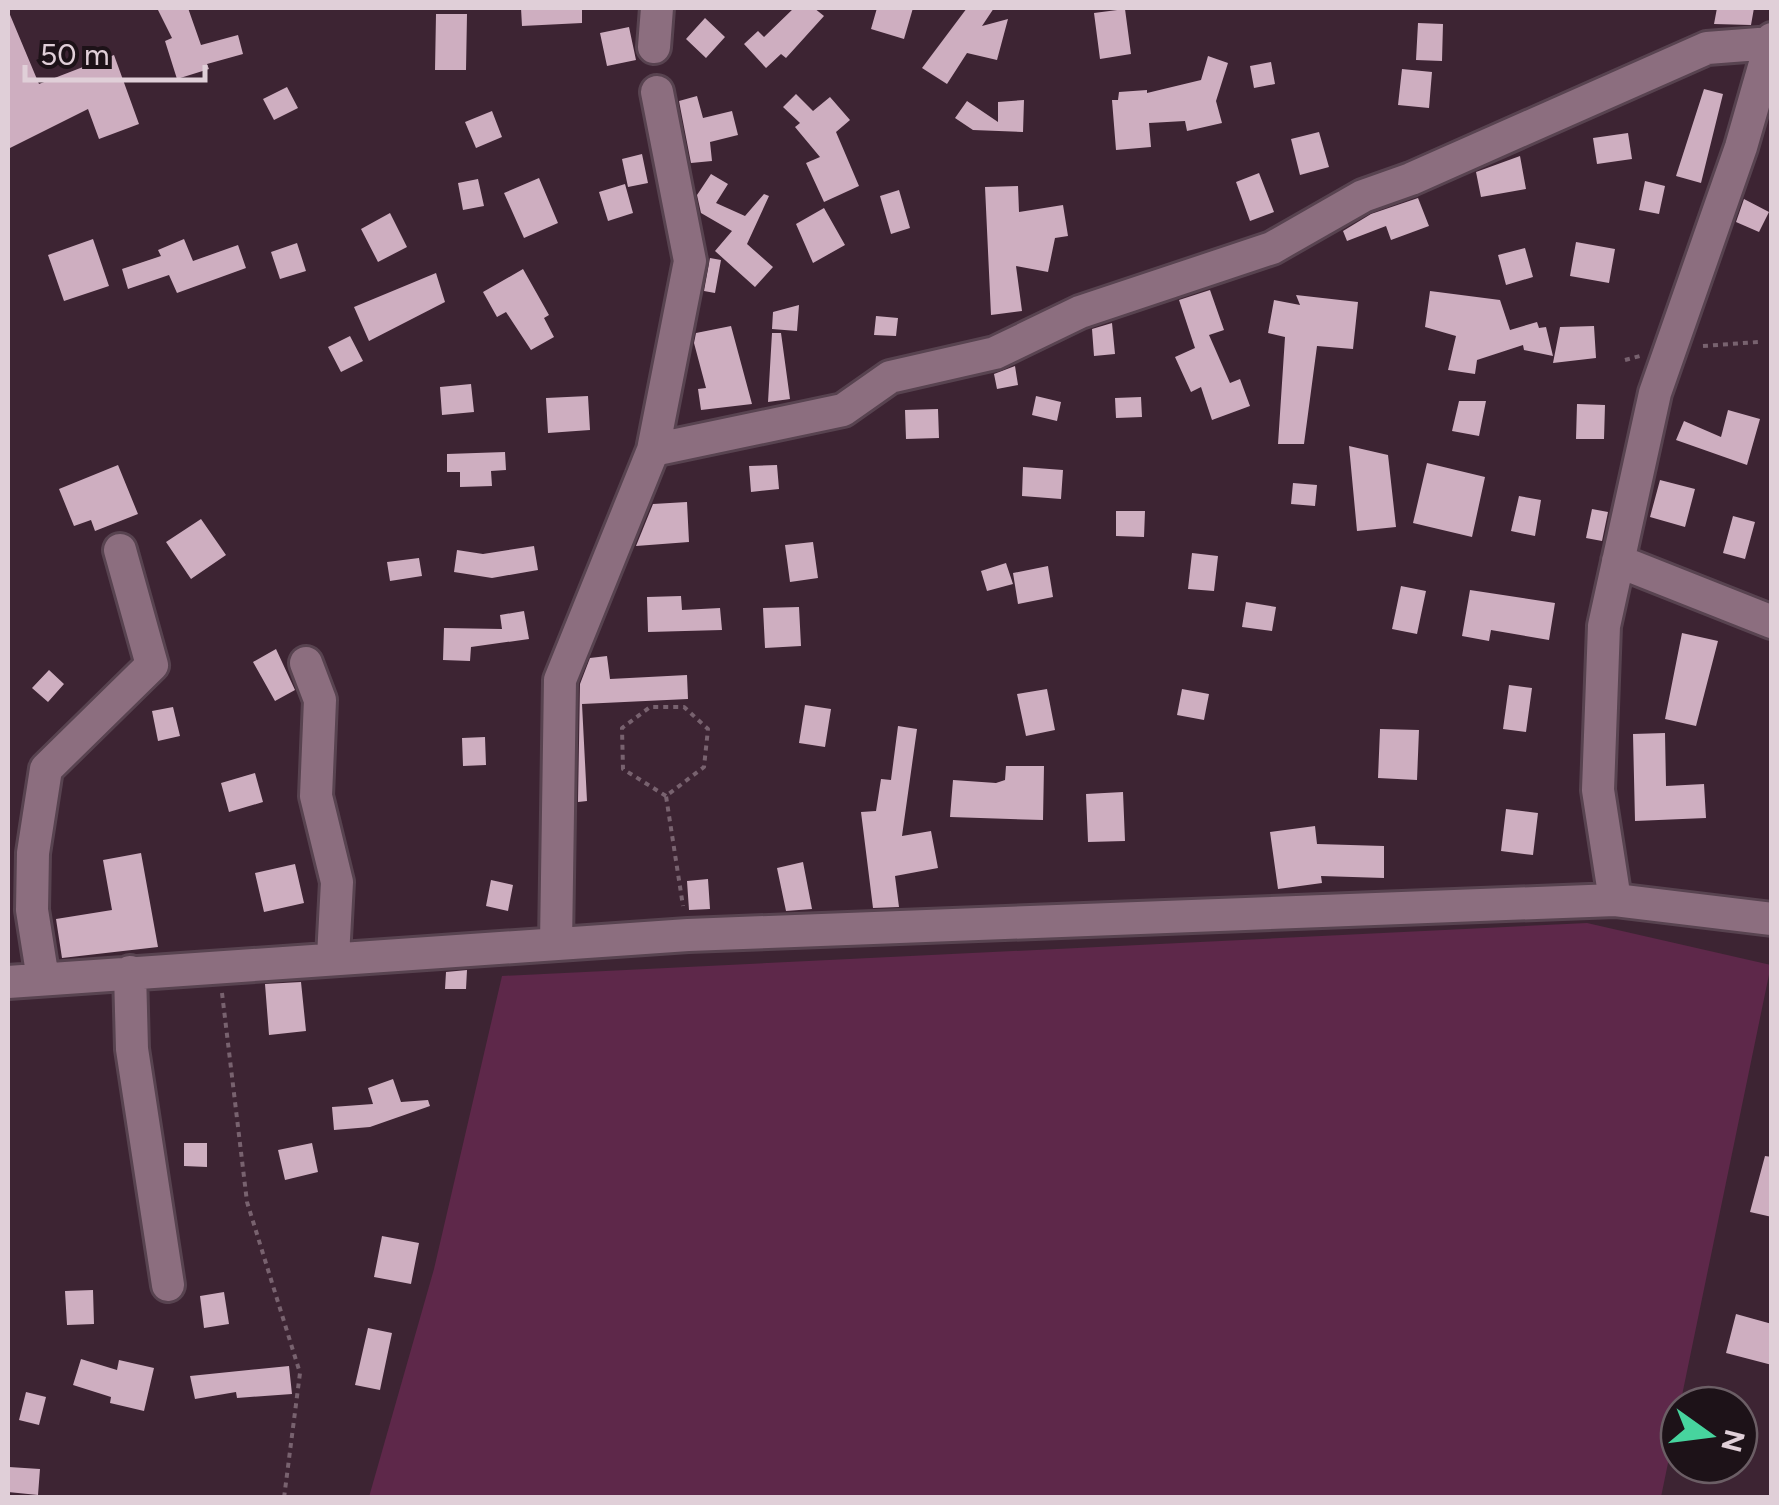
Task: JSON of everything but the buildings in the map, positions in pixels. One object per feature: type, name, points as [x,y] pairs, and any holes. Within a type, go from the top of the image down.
[{"type":"street","points":[[654,47],[657,8]]},
{"type":"street","points":[[653,450],[844,410],[890,377],[995,353],[1080,312],[1272,248],[1363,196],[1411,180],[1707,48],[1771,42],[1741,147],[1656,392],[1604,626],[1598,790],[1615,900]]},
{"type":"street","points":[[556,944],[560,680],[653,450],[690,261],[657,92]]},
{"type":"street","points":[[42,979],[32,910],[32,872],[46,769],[152,665],[120,550]]},
{"type":"street","points":[[1618,561],[1772,622]]},
{"type":"street","points":[[306,663],[320,700],[316,796],[337,882],[333,957]]},
{"type":"street","points":[[8,982],[688,935],[1615,900],[1772,919]]},
{"type":"street","points":[[130,972],[132,1048],[168,1285]]},
{"type":"path","points":[[666,796],[704,767],[708,729],[684,706],[650,707],[622,728],[624,769],[666,796],[688,935]]},
{"type":"path","points":[[220,966],[247,1202],[300,1372],[284,1498]]},
{"type":"shaded area","points":[[1587,923],[1771,965],[1684,1385],[1659,1385],[1661,1497],[369,1497],[434,1269],[502,976]]}]
